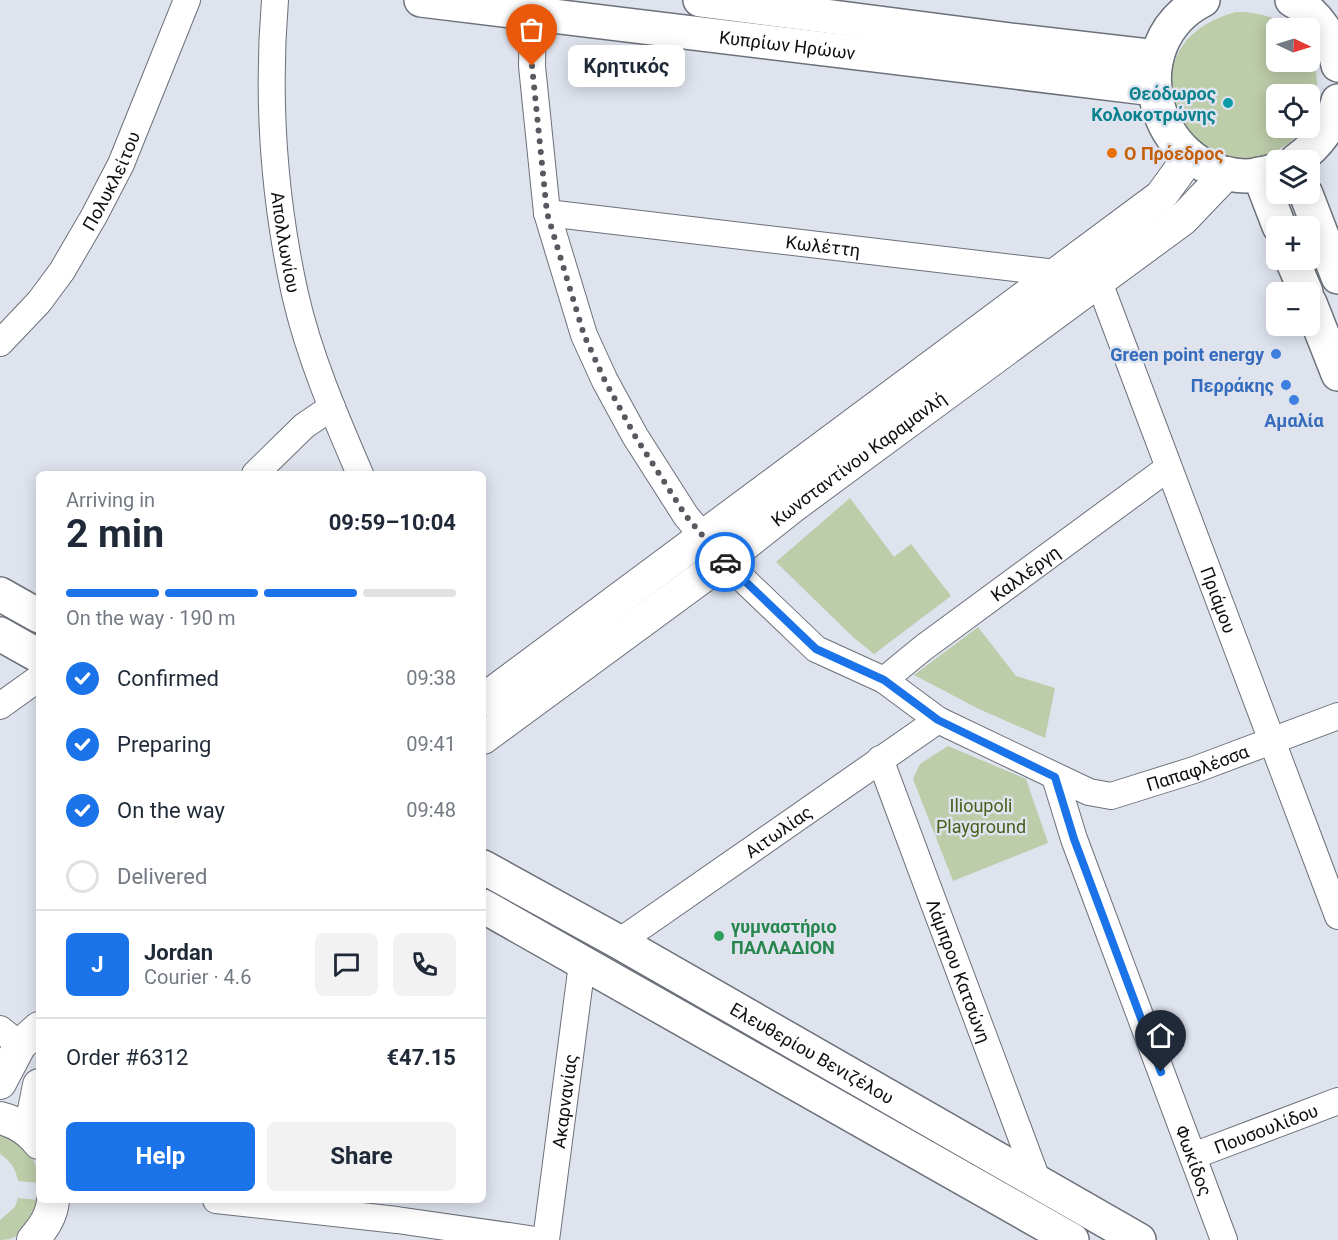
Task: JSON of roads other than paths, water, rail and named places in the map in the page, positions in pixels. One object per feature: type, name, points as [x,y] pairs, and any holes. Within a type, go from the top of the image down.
[{"type":"main road","name":"Κυπρίων Ηρώων","points":[[421,0],[533,7],[1154,89]]},
{"type":"main road","name":"Κυπρίων Ηρώων","points":[[700,0],[1157,57]]},
{"type":"main road","points":[[1292,0],[1313,15],[1326,33],[1336,53],[1338,65]]},
{"type":"main road","points":[[1199,1],[1180,17],[1166,35],[1157,57],[1154,89],[1158,108],[1165,126],[1176,143],[1190,156],[1208,167],[1254,173],[1274,216]]},
{"type":"main road","points":[[1311,150],[1326,132],[1337,108]]},
{"type":"main road","points":[[1310,204],[1338,277]]},
{"type":"main road","points":[[1320,329],[1338,375]]},
{"type":"main road","points":[[0,594],[36,614]]},
{"type":"main road","points":[[0,633],[36,654]]},
{"type":"main road","name":"Ελευθερίου Βενιζέλου","points":[[486,869],[619,942],[1139,1240]]},
{"type":"main road","name":"Ελευθερίου Βενιζέλου","points":[[486,908],[1072,1240]]},
{"type":"street","name":"Πολυκλείτου","points":[[0,343],[39,302],[62,271],[94,216],[121,164],[188,0]]},
{"type":"street","name":"Απολλωνίου","points":[[275,0],[272,87],[276,165],[295,295],[307,338],[359,471]]},
{"type":"street","name":"Παπαφλέσσα","points":[[533,7],[532,66],[547,213],[584,335],[605,381],[635,436],[686,516],[724,561],[816,649],[884,680],[938,720],[1089,792],[1111,796],[1194,770],[1338,716]]},
{"type":"street","name":"Κωνσταντίνου Καραμανλή","points":[[486,691],[702,537],[1161,196],[1190,156]]},
{"type":"street","name":"Κωνσταντίνου Καραμανλή","points":[[486,736],[1183,219],[1254,173]]},
{"type":"street","name":"Κωλέττη","points":[[547,213],[1056,273],[1098,282]]},
{"type":"street","name":"Πριάμου","points":[[1098,282],[1338,916]]},
{"type":"street","points":[[258,471],[304,426],[332,407]]},
{"type":"street","name":"Καλλέργη","points":[[884,680],[923,648],[1168,468]]},
{"type":"street","points":[[0,706],[36,680]]},
{"type":"street","name":"Αιτωλίας","points":[[619,942],[938,720]]},
{"type":"street","name":"Λάμπρου Κατσώνη","points":[[880,759],[1038,1182]]},
{"type":"street","name":"Φωκίδος","points":[[1055,777],[1074,839],[1224,1240]]},
{"type":"street","name":"Ακαρνανίας","points":[[546,1240],[582,964]]},
{"type":"street","points":[[0,1083],[20,1034]]},
{"type":"street","points":[[36,1100],[32,1120],[36,1140]]},
{"type":"street","name":"Πουσουλίδου","points":[[1193,1156],[1338,1101]]},
{"type":"street","points":[[0,1118],[20,1125],[36,1140]]},
{"type":"street","points":[[33,1240],[44,1227],[53,1203]]},
{"type":"street","points":[[234,1203],[396,1230],[536,1240]]},
{"type":"place","name":"Κρητικός","points":[[532,66]]},
{"type":"place","name":"Θεόδωρος Κολοκοτρώνης","points":[[1228,103]]},
{"type":"place","name":"Ο Πρόεδρος","points":[[1112,153]]},
{"type":"place","name":"Green point energy","points":[[1276,354]]},
{"type":"place","name":"Περράκης","points":[[1286,385]]},
{"type":"place","name":"Αμαλία","points":[[1294,400]]},
{"type":"place","name":"γυμναστήριο ΠΑΛΛΑΔΙΟΝ","points":[[719,936]]},
{"type":"park label","name":"Ilioupoli Playground","points":[[981,815]]}]
